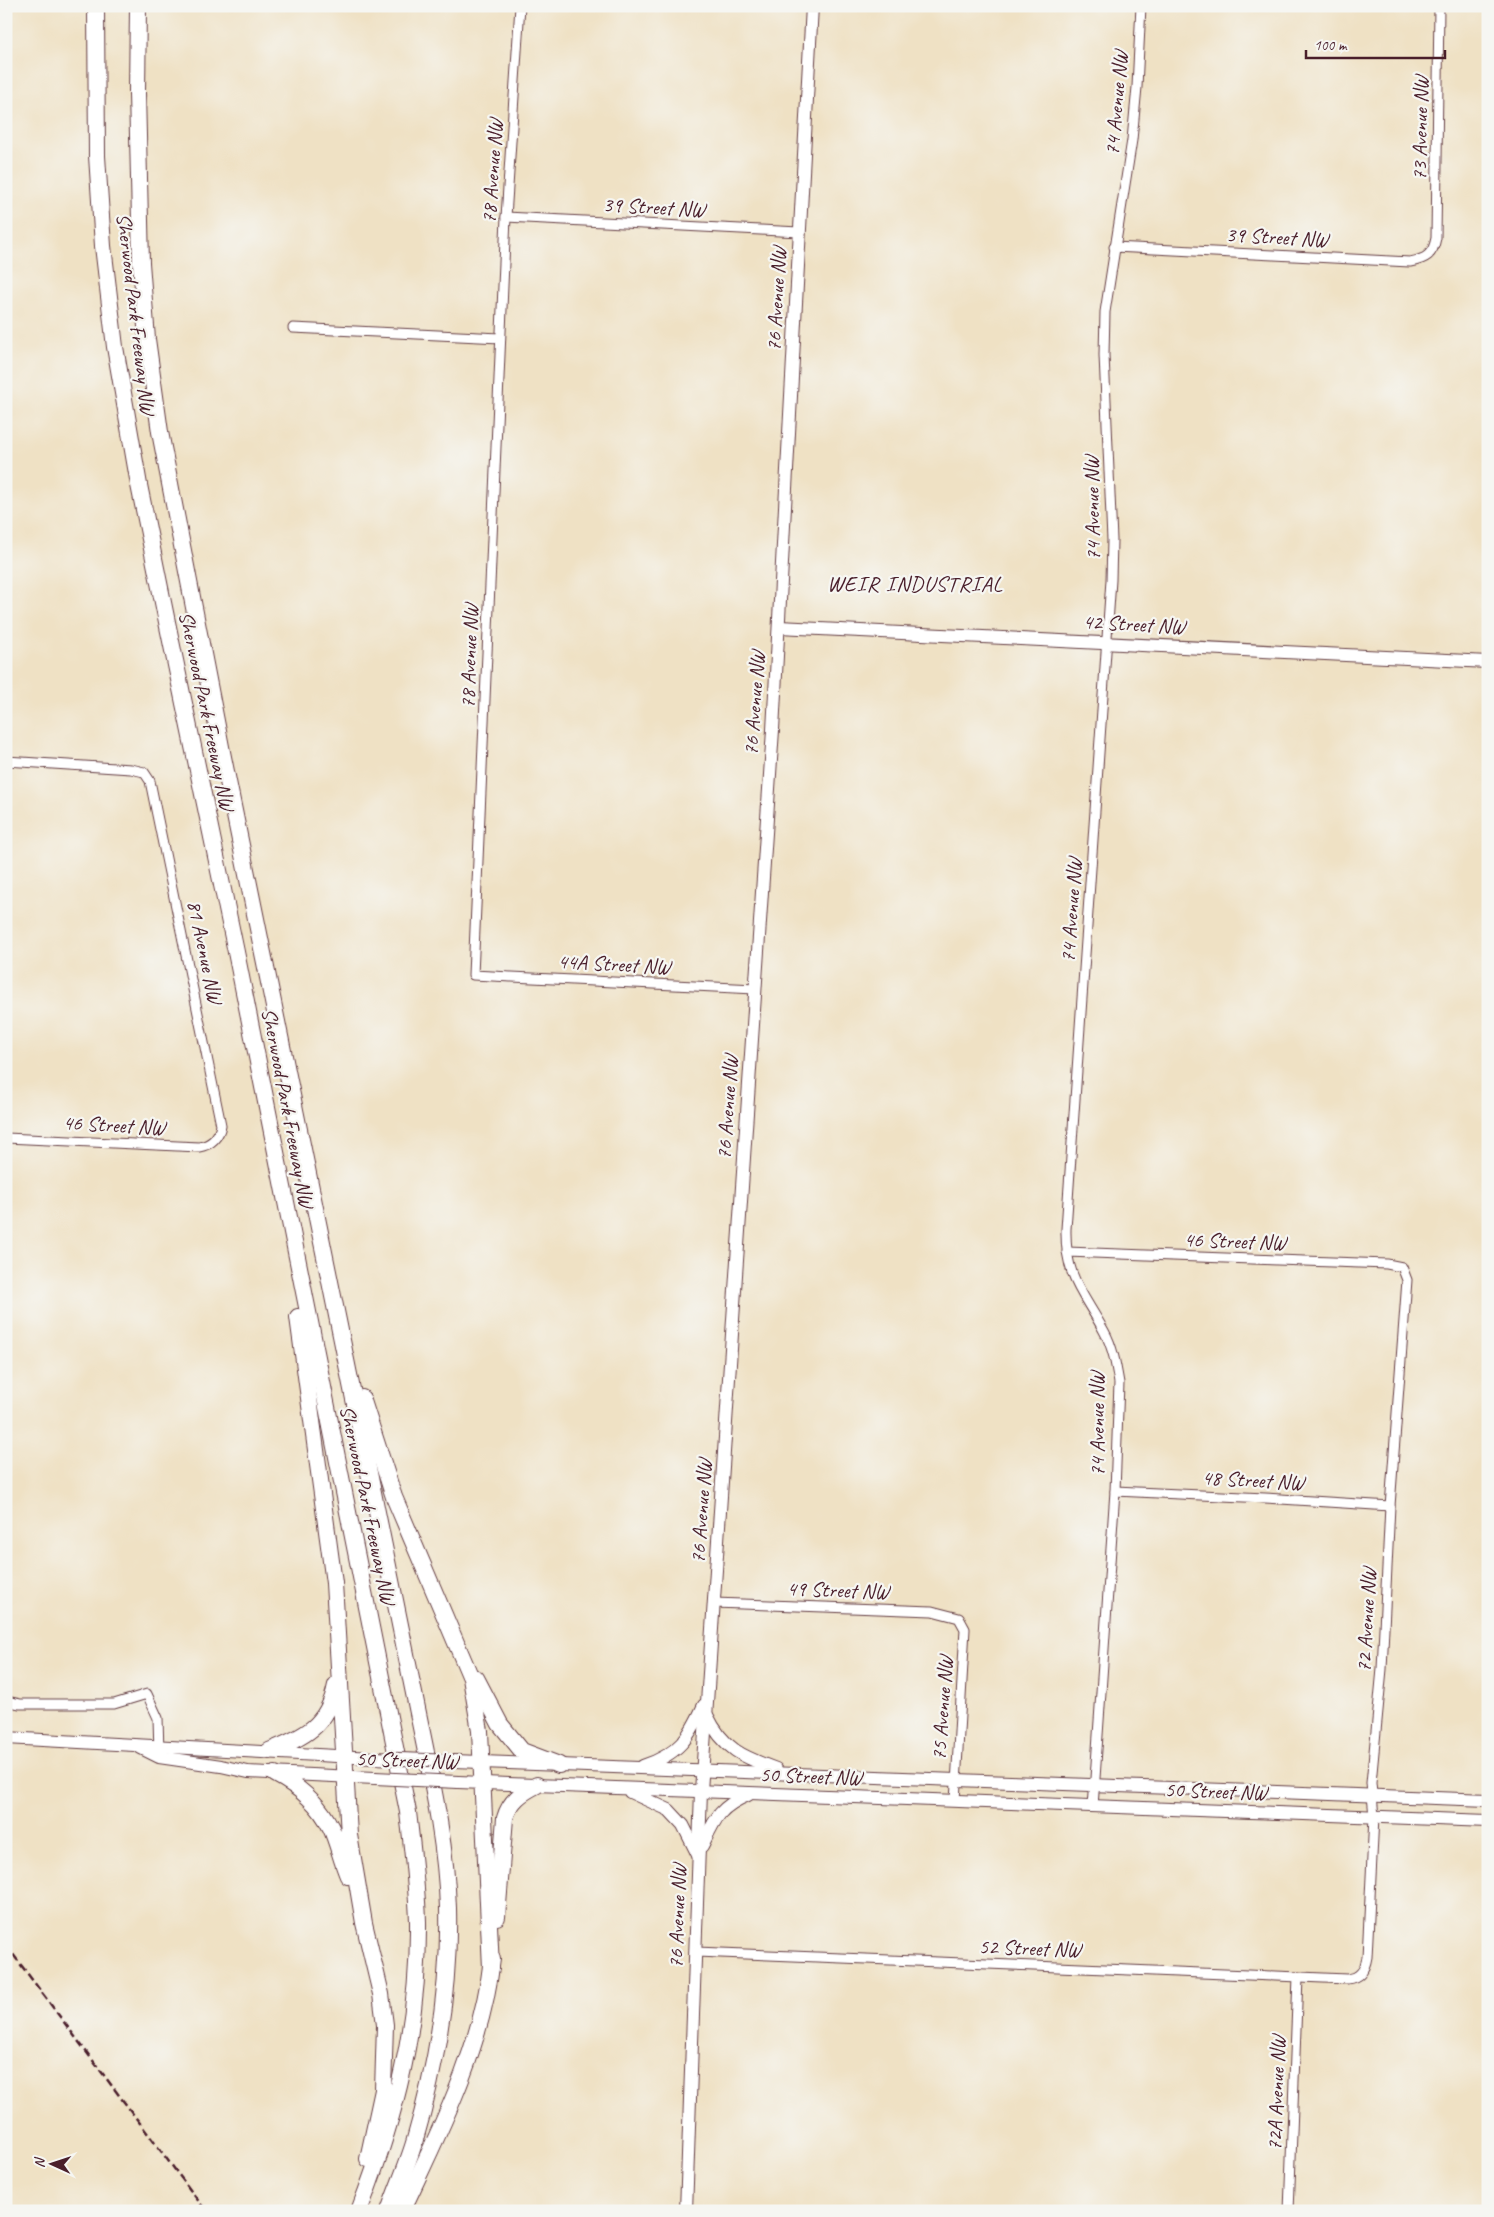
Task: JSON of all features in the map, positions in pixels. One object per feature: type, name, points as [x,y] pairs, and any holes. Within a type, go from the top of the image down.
[{"type":"highway","name":"Sherwood Park Freeway NW","points":[[96,6],[97,156],[103,246],[115,347],[141,495],[408,1812],[418,1922],[410,2041],[381,2154],[359,2211]]},
{"type":"highway","name":"Sherwood Park Freeway NW","points":[[138,6],[137,93],[141,263],[147,339],[160,432],[222,752],[437,1810],[446,1872],[448,1908],[447,1959],[434,2059],[413,2144],[389,2211]]},
{"type":"highway","points":[[137,93],[147,6]]},
{"type":"highway","points":[[300,1277],[297,1310],[334,1583],[349,1835],[360,1902],[381,1994],[386,2025],[384,2090],[371,2149],[350,2211]]},
{"type":"highway","points":[[346,1356],[368,1411],[394,1497],[471,1678],[477,1706],[481,1762],[491,1968]]},
{"type":"highway","points":[[460,1649],[500,1724],[510,1737],[522,1751],[558,1765]]},
{"type":"highway","points":[[269,1751],[301,1738],[327,1713],[334,1695],[340,1668]]},
{"type":"highway","points":[[275,1774],[304,1793],[326,1820],[350,1883],[360,1902]]},
{"type":"highway","points":[[402,2211],[444,2121],[478,2030],[491,1968],[503,1863],[505,1818],[512,1802],[524,1792],[537,1785]]},
{"type":"main road","name":"76 Avenue NW","points":[[686,2211],[701,1791],[704,1770],[779,627],[812,6]]},
{"type":"main road","name":"42 Street NW","points":[[779,627],[1488,662]]},
{"type":"main road","points":[[637,1768],[668,1756],[682,1744],[690,1734],[708,1698]]},
{"type":"main road","points":[[707,1715],[712,1726],[730,1748],[748,1759],[788,1774]]},
{"type":"main road","name":"50 Street NW","points":[[6,1738],[137,1746],[248,1772],[275,1774],[621,1789],[1488,1821]]},
{"type":"main road","name":"50 Street NW","points":[[159,1752],[269,1751],[373,1758],[1488,1800]]},
{"type":"main road","points":[[621,1789],[669,1810],[683,1825],[699,1854]]},
{"type":"main road","points":[[699,1854],[720,1811],[732,1802],[753,1794]]},
{"type":"street","name":"78 Avenue NW","points":[[472,975],[500,338],[520,6]]},
{"type":"street","name":"74 Avenue NW","points":[[1094,1807],[1115,1491],[1119,1401],[1116,1366],[1105,1332],[1072,1276],[1067,1252],[1072,1151],[1108,643],[1112,540],[1104,330],[1106,291],[1132,140],[1142,6]]},
{"type":"street","name":"73 Avenue NW","points":[[1434,250],[1437,236],[1439,6]]},
{"type":"street","name":"39 Street NW","points":[[506,217],[800,232]]},
{"type":"street","name":"39 Street NW","points":[[1114,247],[1410,262],[1425,259],[1434,250]]},
{"type":"street","points":[[293,328],[500,338]]},
{"type":"street","name":"81 Avenue NW","points":[[6,761],[130,769],[147,775],[153,789],[220,1117],[220,1132],[217,1137]]},
{"type":"street","name":"44A Street NW","points":[[472,975],[754,989]]},
{"type":"street","name":"46 Street NW","points":[[6,1138],[198,1147],[205,1146],[217,1137]]},
{"type":"street","name":"46 Street NW","points":[[1067,1252],[1377,1264],[1402,1268]]},
{"type":"street","name":"72 Avenue NW","points":[[1360,1974],[1366,1965],[1367,1957],[1374,1817],[1371,1795],[1382,1669],[1390,1506],[1407,1280],[1402,1268]]},
{"type":"street","name":"48 Street NW","points":[[1115,1491],[1390,1506]]},
{"type":"street","name":"49 Street NW","points":[[714,1603],[932,1611],[959,1618]]},
{"type":"street","name":"75 Avenue NW","points":[[955,1801],[965,1629],[959,1618]]},
{"type":"street","points":[[6,1701],[20,1704],[114,1704],[147,1694],[158,1718],[159,1752]]},
{"type":"street","name":"52 Street NW","points":[[696,1952],[1351,1978],[1360,1974]]},
{"type":"street","name":"72A Avenue NW","points":[[1289,2211],[1298,1976]]},
{"type":"railway","points":[[6,1945],[206,2211]]},
{"type":"district","name":"WEIR INDUSTRIAL","points":[[915,584]]}]
